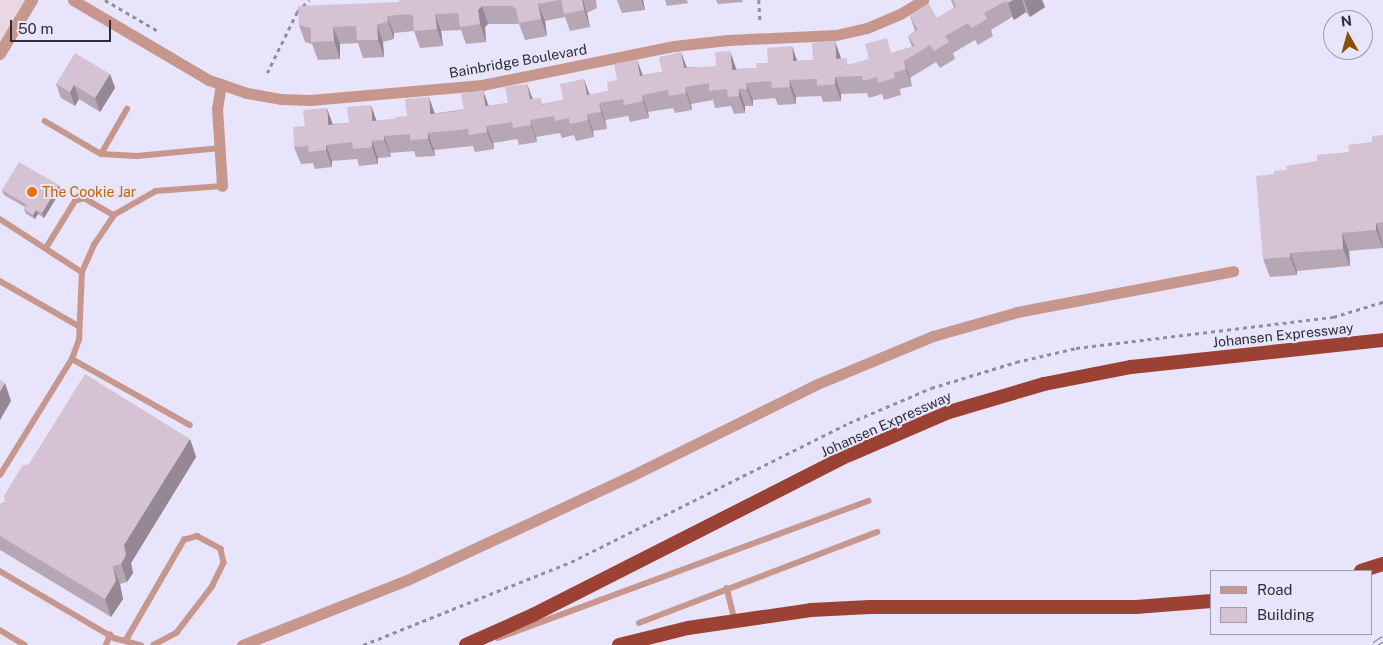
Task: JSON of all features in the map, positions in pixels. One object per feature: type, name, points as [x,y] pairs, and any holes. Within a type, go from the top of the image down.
[{"type":"highway","name":"Johansen Expressway","points":[[466,645],[533,615],[849,455],[949,412],[1044,384],[1131,367],[1383,340]]},
{"type":"highway","points":[[1363,570],[1383,564]]},
{"type":"highway","points":[[619,645],[735,620],[870,607],[1136,607],[1210,601]]},
{"type":"street","points":[[0,54],[32,0]]},
{"type":"street","name":"Bainbridge Boulevard","points":[[73,0],[221,84],[247,93],[281,99],[310,100],[482,85],[674,46],[728,40],[836,35],[867,28],[900,14],[923,0]]},
{"type":"street","points":[[221,84],[217,108],[222,186]]},
{"type":"street","points":[[242,645],[407,580],[629,478],[815,385],[933,336],[1017,312],[1233,272]]},
{"type":"lane","points":[[101,154],[127,109]]},
{"type":"lane","points":[[46,121],[101,154],[137,156],[221,148]]},
{"type":"lane","points":[[0,475],[72,359],[79,326],[82,272],[94,244],[114,216],[156,191],[222,186]]},
{"type":"lane","points":[[46,248],[75,201],[84,198],[114,216]]},
{"type":"lane","points":[[0,219],[82,272]]},
{"type":"lane","points":[[0,281],[79,326]]},
{"type":"lane","points":[[72,359],[190,425]]},
{"type":"lane","points":[[478,645],[869,501]]},
{"type":"lane","points":[[639,623],[877,532]]},
{"type":"lane","points":[[126,640],[184,540],[197,536],[221,549],[224,563],[213,586],[177,633],[154,645]]},
{"type":"lane","points":[[0,579],[2,572],[110,635],[141,645]]},
{"type":"lane","points":[[727,588],[735,620]]},
{"type":"lane","points":[[0,630],[25,645]]},
{"type":"lane","points":[[106,645],[110,635]]},
{"type":"path","points":[[105,0],[158,31]]},
{"type":"path","points":[[267,73],[297,12],[309,0]]},
{"type":"path","points":[[759,0],[760,20]]},
{"type":"shaded area","points":[[0,0],[32,0],[0,50]]},
{"type":"building","points":[[399,0],[560,0],[538,4],[541,19],[519,23],[516,9],[512,6],[482,6],[478,10],[480,24],[460,27],[458,13],[435,14],[437,29],[414,31],[413,16],[409,14],[387,16],[388,21],[377,25],[378,40],[357,40],[356,26],[333,27],[334,41],[311,42],[311,28],[299,25],[298,6],[399,2]]},
{"type":"building","points":[[561,0],[582,0],[584,10],[564,14]]},
{"type":"building","points":[[953,0],[1013,0],[1008,3],[1006,1],[984,13],[987,19],[972,28],[968,23],[945,36],[949,42],[934,51],[930,45],[904,61],[906,69],[894,73],[895,78],[878,83],[877,77],[863,81],[862,76],[835,77],[835,84],[817,86],[817,79],[789,80],[790,87],[772,88],[771,81],[746,83],[747,89],[739,89],[739,96],[728,97],[727,89],[709,91],[709,83],[685,87],[686,93],[669,96],[668,90],[642,95],[643,101],[624,105],[623,99],[599,103],[601,112],[587,114],[588,120],[570,124],[569,118],[555,121],[554,116],[530,120],[531,125],[513,128],[512,122],[486,126],[487,132],[469,135],[468,129],[428,133],[428,139],[410,140],[410,134],[384,136],[384,140],[372,141],[372,147],[353,149],[352,142],[326,145],[326,150],[309,152],[308,146],[294,147],[293,127],[305,126],[303,110],[327,108],[328,125],[349,123],[347,107],[371,105],[372,121],[396,119],[395,117],[407,116],[405,99],[429,97],[430,114],[443,113],[464,110],[461,94],[483,90],[485,106],[508,103],[505,87],[527,84],[530,99],[541,98],[542,105],[563,100],[560,84],[584,79],[587,95],[608,91],[607,82],[617,80],[614,64],[637,60],[640,76],[662,72],[659,57],[681,52],[684,68],[716,66],[715,52],[730,51],[732,70],[757,68],[756,63],[768,63],[767,48],[792,46],[793,61],[813,60],[812,43],[835,41],[836,59],[847,58],[847,65],[869,59],[865,44],[887,38],[891,53],[915,46],[908,36],[918,30],[910,16],[929,4],[937,18],[956,7]]},
{"type":"building","points":[[75,53],[110,74],[95,98],[74,85],[70,92],[56,84]]},
{"type":"building","points":[[1383,135],[1383,222],[1376,223],[1376,230],[1342,233],[1343,249],[1290,253],[1290,257],[1263,259],[1256,176],[1287,170],[1286,166],[1317,161],[1317,155],[1349,152],[1348,145],[1372,142],[1372,136]]},
{"type":"building","name":"The Cookie Jar","points":[[19,162],[59,185],[42,213],[36,210],[33,215],[24,209],[27,205],[2,190]]},
{"type":"building","points":[[85,374],[190,439],[124,545],[126,555],[121,564],[113,566],[116,581],[105,599],[0,536],[0,504],[5,503],[4,496],[22,466],[29,464]]},
{"type":"building","points":[[0,380],[5,383],[0,391]]},
{"type":"railway","points":[[1374,645],[1383,639]]},
{"type":"place","name":"The Cookie Jar","points":[[32,192]]}]
